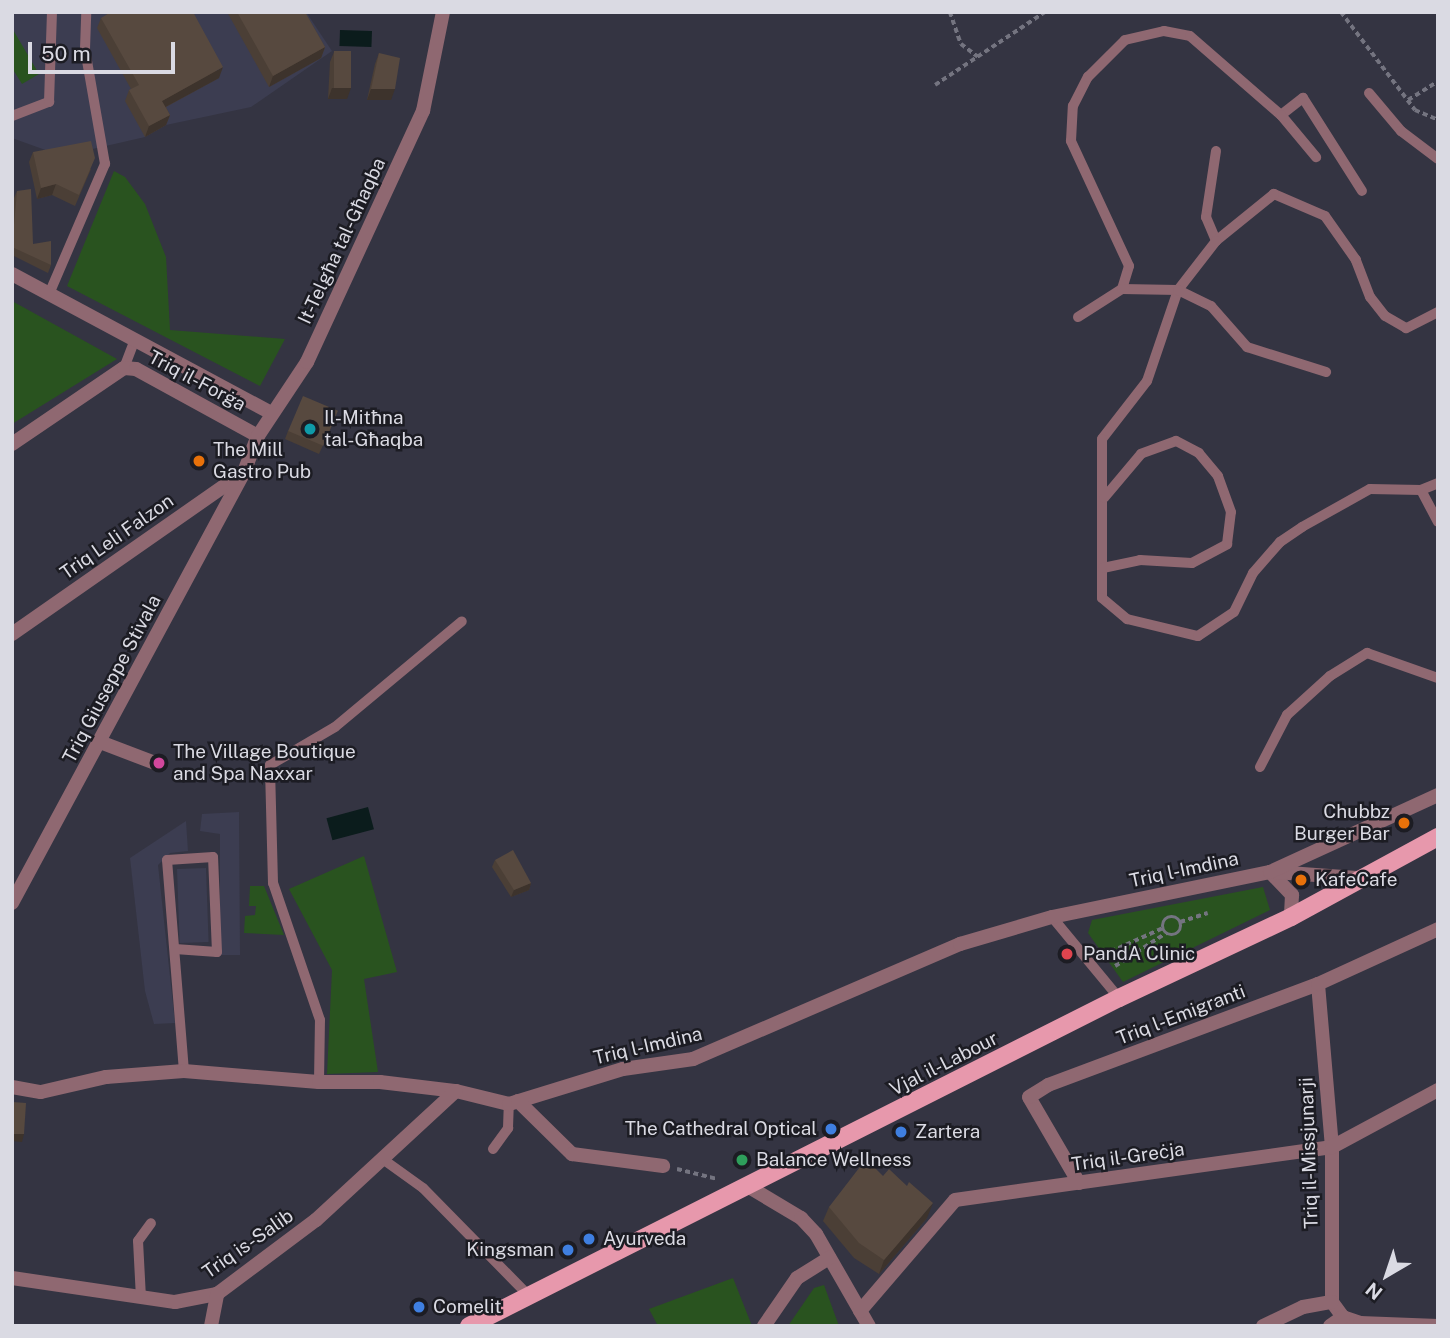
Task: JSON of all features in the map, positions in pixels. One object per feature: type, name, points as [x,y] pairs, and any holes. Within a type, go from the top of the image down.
[{"type":"main road","name":"Vjal il-Labour","points":[[469,1326],[749,1188],[1119,998],[1291,917],[1357,878],[1438,837]]},
{"type":"street","name":"It-Telgħa tal-Għaqba","points":[[244,472],[258,436],[271,413],[307,362],[423,111],[443,12]]},
{"type":"street","points":[[12,274],[271,413]]},
{"type":"street","name":"Triq il-Forġa","points":[[12,443],[124,368],[136,369],[258,436]]},
{"type":"street","name":"Triq Leli Falzon","points":[[12,634],[244,472]]},
{"type":"street","name":"Triq Giuseppe Stivala","points":[[12,903],[244,472]]},
{"type":"street","points":[[100,742],[155,763]]},
{"type":"street","name":"Triq l-Imdina","points":[[513,1102],[623,1069],[693,1059],[960,944],[1052,917],[1270,872],[1438,795]]},
{"type":"street","points":[[1270,872],[1292,895],[1291,917]]},
{"type":"street","name":"Triq l-Imdina","points":[[1270,872],[1357,878]]},
{"type":"street","name":"Triq l-Emigranti","points":[[1079,1183],[1029,1097],[1048,1086],[1318,984],[1438,929]]},
{"type":"street","name":"Triq il-Missjunarji","points":[[1318,984],[1332,1147],[1332,1302]]},
{"type":"street","points":[[12,1087],[41,1092],[106,1077],[184,1072],[319,1082],[380,1082],[456,1090],[513,1102],[572,1154],[663,1166]]},
{"type":"street","name":"Triq is-Salib","points":[[12,1279],[175,1302],[217,1294],[316,1220],[384,1160],[456,1090]]},
{"type":"street","name":"Triq il-Greċja","points":[[860,1311],[955,1200],[1332,1147],[1438,1090]]},
{"type":"street","points":[[749,1188],[800,1218],[816,1234],[869,1326]]},
{"type":"street","points":[[764,1326],[797,1278],[829,1258]]},
{"type":"street","points":[[211,1326],[217,1294]]},
{"type":"street","points":[[1263,1326],[1304,1307],[1332,1302],[1336,1321],[1438,1326]]},
{"type":"lane","points":[[12,116],[49,102],[52,12]]},
{"type":"lane","points":[[49,294],[105,164],[85,49],[89,13]]},
{"type":"lane","points":[[1122,289],[1129,266],[1071,141],[1073,106],[1088,77],[1125,40],[1164,31],[1190,36],[1281,115],[1316,157]]},
{"type":"lane","points":[[1369,93],[1401,131],[1438,159]]},
{"type":"lane","points":[[1281,115],[1303,99],[1362,191]]},
{"type":"lane","points":[[1216,151],[1206,217],[1216,241]]},
{"type":"lane","points":[[1438,312],[1406,328],[1385,316],[1370,297],[1356,260],[1325,216],[1274,194],[1216,241],[1178,290],[1147,381],[1102,439],[1102,598],[1127,619],[1198,636],[1234,612],[1253,573],[1280,542],[1302,527],[1370,489],[1421,490],[1438,484]]},
{"type":"lane","points":[[1078,317],[1122,289],[1178,290],[1211,306],[1247,347],[1326,372]]},
{"type":"lane","points":[[124,368],[135,339]]},
{"type":"lane","points":[[1103,499],[1141,454],[1176,441],[1199,453],[1218,476],[1231,512],[1227,544],[1192,563],[1140,561],[1103,568]]},
{"type":"lane","points":[[1421,490],[1438,522]]},
{"type":"lane","points":[[319,1082],[320,1020],[273,883],[270,765],[335,727],[462,621]]},
{"type":"lane","points":[[1260,766],[1286,715],[1330,676],[1367,653],[1438,678]]},
{"type":"lane","points":[[175,949],[217,952],[213,857],[167,860],[184,1072]]},
{"type":"lane","points":[[1052,917],[1085,962],[1119,998]]},
{"type":"lane","points":[[493,1149],[508,1128],[513,1102]]},
{"type":"lane","points":[[384,1160],[423,1188],[528,1295]]},
{"type":"lane","points":[[141,1298],[138,1241],[151,1223]]},
{"type":"path","points":[[950,12],[961,44],[978,57]]},
{"type":"path","points":[[935,85],[1045,12]]},
{"type":"path","points":[[1341,12],[1415,110],[1438,120]]},
{"type":"path","points":[[1408,100],[1438,81]]},
{"type":"path","points":[[1085,962],[1163,928],[1170,916],[1180,922],[1208,913]]},
{"type":"path","points":[[1115,966],[1166,933],[1178,933],[1180,922]]},
{"type":"path","points":[[1163,928],[1166,933]]},
{"type":"path","points":[[663,1166],[749,1188]]},
{"type":"shaded area","points":[[12,12],[306,12],[332,51],[251,107],[166,125],[145,137],[62,156],[12,138]]},
{"type":"shaded area","points":[[340,30],[372,31],[371,47],[339,46]]},
{"type":"shaded area","points":[[368,807],[374,829],[332,840],[326,818]]},
{"type":"shaded area","points":[[239,812],[240,955],[220,955],[220,834],[200,831],[202,814]]},
{"type":"shaded area","points":[[186,821],[188,851],[170,853],[158,865],[175,1023],[154,1024],[145,991],[130,858]]},
{"type":"shaded area","points":[[206,868],[209,942],[180,943],[177,869]]},
{"type":"green space","points":[[12,28],[39,74],[22,84],[12,68]]},
{"type":"green space","points":[[114,171],[125,177],[145,204],[166,257],[170,330],[285,339],[260,386],[67,286]]},
{"type":"green space","points":[[12,301],[117,359],[12,424]]},
{"type":"green space","points":[[364,856],[397,972],[364,979],[378,1072],[327,1074],[332,970],[289,889]]},
{"type":"green space","points":[[250,886],[264,886],[284,935],[244,933],[245,916],[255,915],[256,906],[249,906]]},
{"type":"green space","points":[[1263,887],[1270,910],[1123,982],[1088,933],[1092,920]]},
{"type":"green space","points":[[733,1278],[752,1326],[658,1326],[649,1309]]},
{"type":"green space","points":[[824,1285],[839,1326],[788,1326],[814,1288]]},
{"type":"building","points":[[111,12],[193,12],[223,67],[162,101],[170,115],[149,126],[129,90],[139,85],[101,18]]},
{"type":"building","points":[[237,12],[305,12],[325,47],[273,76]]},
{"type":"building","points":[[334,51],[351,51],[351,88],[334,88]]},
{"type":"building","points":[[379,53],[400,58],[395,89],[371,89]]},
{"type":"building","points":[[91,141],[95,158],[79,195],[56,184],[41,188],[33,152]]},
{"type":"building","points":[[31,189],[33,244],[51,241],[51,265],[12,247],[17,191]]},
{"type":"building","name":"Il-Mitħna tal-Għaqba","points":[[303,396],[338,411],[323,446],[288,431]]},
{"type":"building","points":[[513,850],[531,883],[514,890],[495,860]]},
{"type":"building","points":[[12,1102],[26,1103],[24,1134],[12,1134]]},
{"type":"building","points":[[866,1159],[883,1176],[889,1169],[907,1186],[909,1182],[933,1203],[884,1260],[859,1243],[829,1207]]},
{"type":"place","name":"Il-Mitħna tal-Għaqba","points":[[310,429]]},
{"type":"place","name":"The Mill Gastro Pub","points":[[199,461]]},
{"type":"place","name":"The Village Boutique and Spa Naxxar","points":[[159,763]]},
{"type":"place","name":"Chubbz Burger Bar","points":[[1404,823]]},
{"type":"place","name":"KafeCafe","points":[[1301,880]]},
{"type":"place","name":"PandA Clinic","points":[[1067,954]]},
{"type":"place","name":"The Cathedral Optical","points":[[831,1129]]},
{"type":"place","name":"Zartera","points":[[901,1132]]},
{"type":"place","name":"Balance Wellness","points":[[742,1160]]},
{"type":"place","name":"Ayurveda","points":[[589,1239]]},
{"type":"place","name":"Kingsman","points":[[568,1250]]},
{"type":"place","name":"Comelit","points":[[419,1307]]}]
